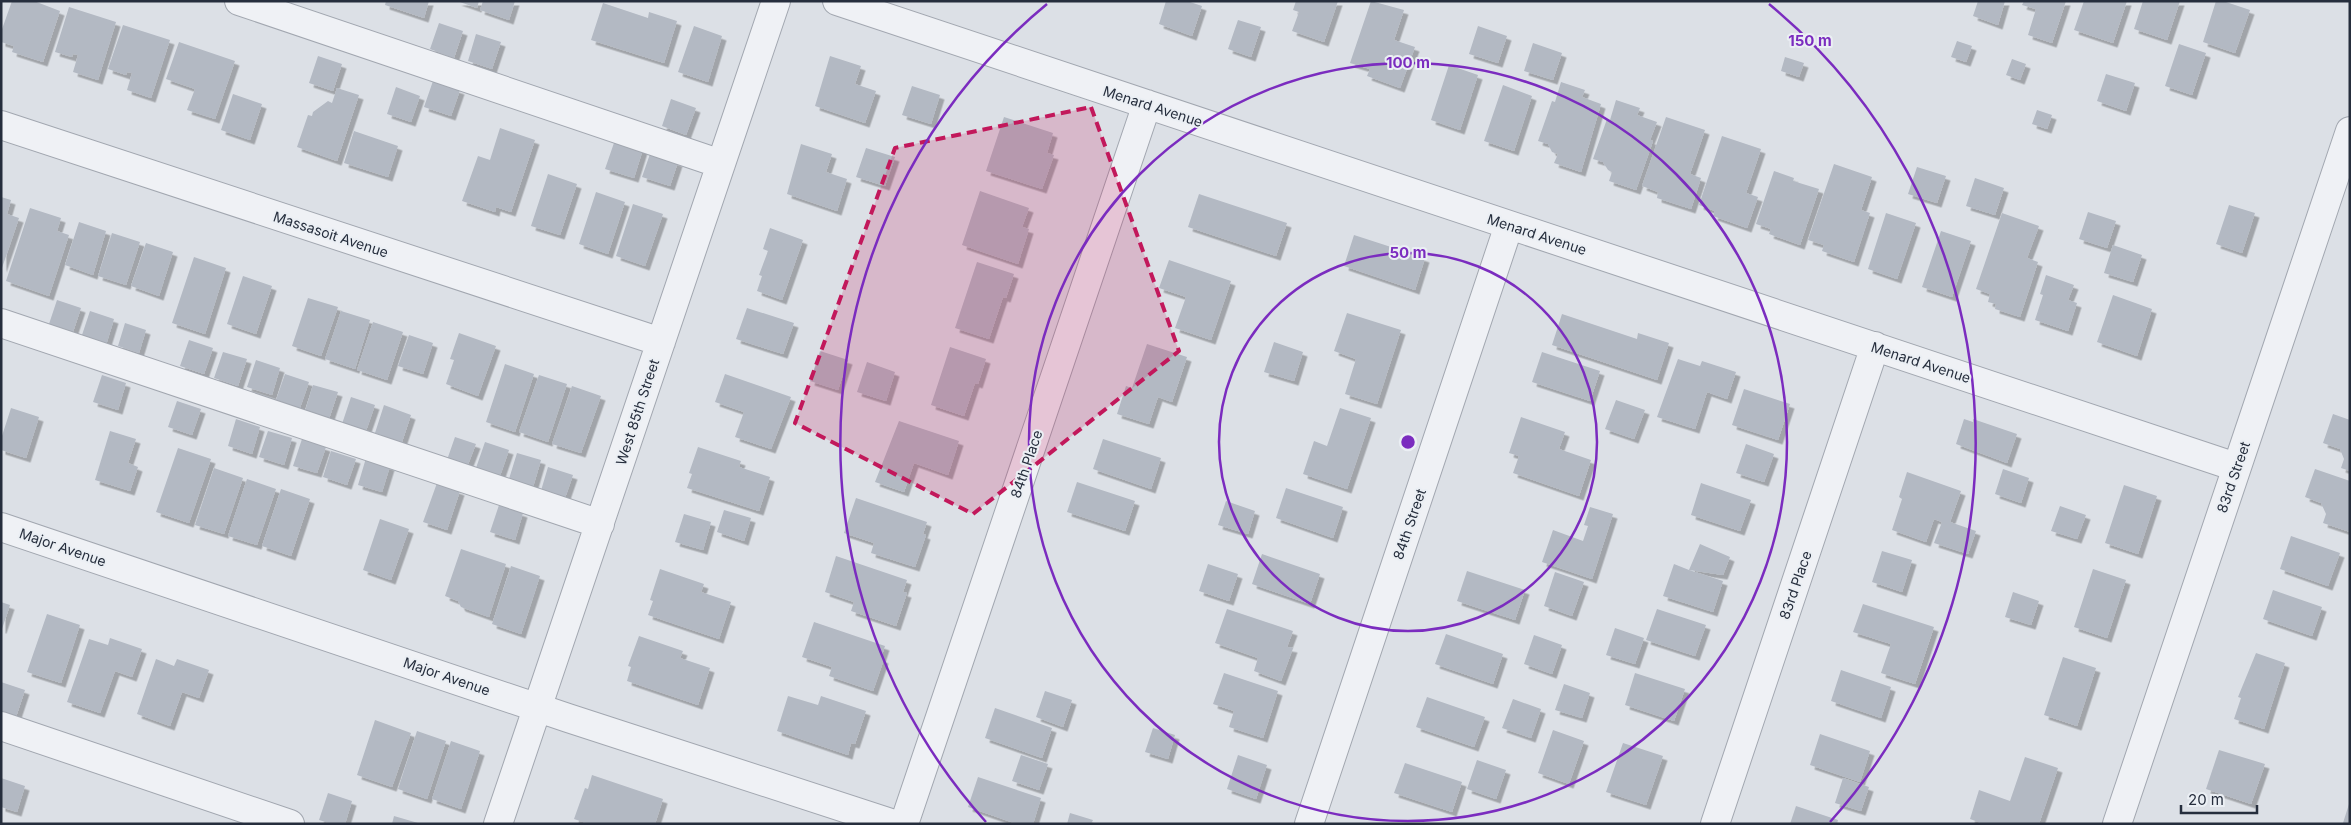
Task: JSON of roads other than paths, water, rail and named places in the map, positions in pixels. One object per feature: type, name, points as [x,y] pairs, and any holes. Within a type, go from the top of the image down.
[{"type":"street","points":[[239,1],[721,164]]},
{"type":"street","name":"West 85th Street","points":[[498,824],[776,1]]},
{"type":"street","name":"Menard Avenue","points":[[837,1],[2236,467]]},
{"type":"street","name":"84th Place","points":[[904,824],[1147,104]]},
{"type":"street","name":"Massasoit Avenue","points":[[1,125],[661,342]]},
{"type":"street","name":"83rd Street","points":[[2117,824],[2350,131]]},
{"type":"street","name":"84th Street","points":[[1309,824],[1509,225]]},
{"type":"street","points":[[1,323],[600,524]]},
{"type":"street","name":"83rd Place","points":[[1715,824],[1875,346]]},
{"type":"street","name":"Major Avenue","points":[[1,526],[894,824]]},
{"type":"street","points":[[1,726],[290,824]]}]
